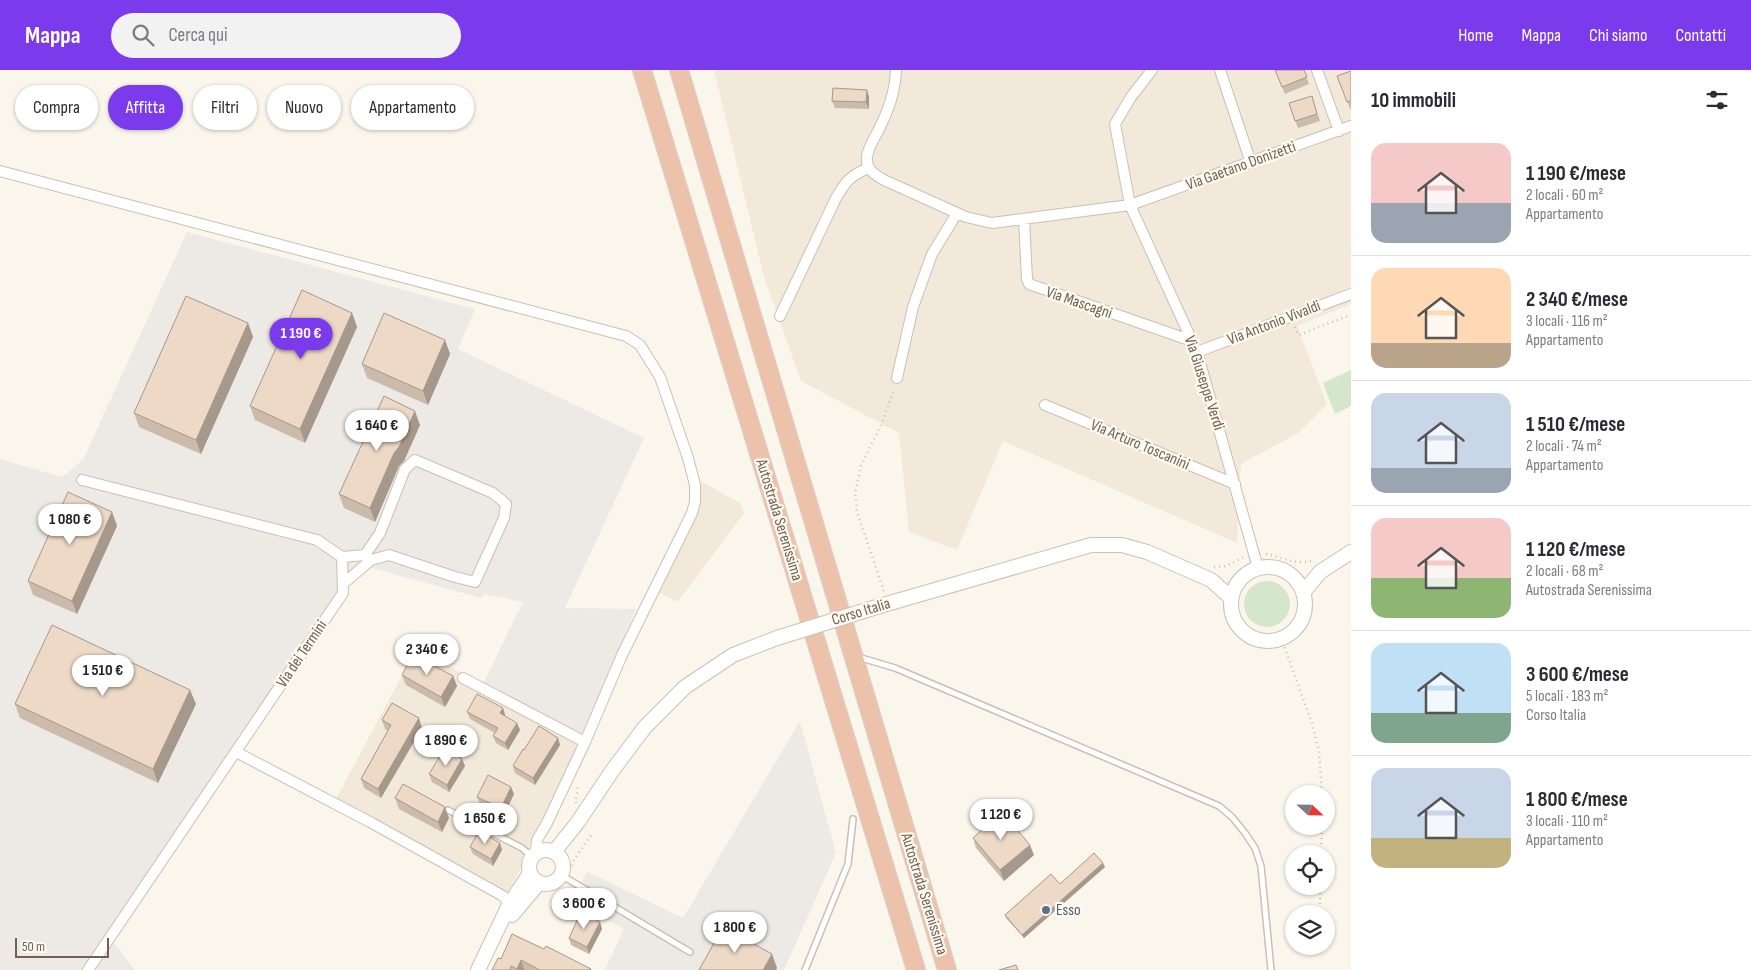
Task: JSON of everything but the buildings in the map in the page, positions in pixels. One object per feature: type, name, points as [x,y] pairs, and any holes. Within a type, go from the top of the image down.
[{"type":"highway","name":"Autostrada Serenissima","points":[[642,70],[916,970]]},
{"type":"highway","name":"Autostrada Serenissima","points":[[679,70],[947,970]]},
{"type":"street","points":[[780,316],[836,198],[846,181],[853,174],[868,168],[866,158],[870,147],[892,102],[896,86],[896,70]]},
{"type":"street","name":"Via Giuseppe Verdi","points":[[1152,70],[1131,97],[1115,124],[1130,205],[1197,352],[1258,568]]},
{"type":"street","points":[[1220,70],[1251,163]]},
{"type":"street","points":[[1318,70],[1339,131]]},
{"type":"street","name":"Via Gaetano Donizetti","points":[[868,168],[873,174],[884,180],[966,217],[992,223],[1130,205],[1351,126]]},
{"type":"street","points":[[0,171],[626,336],[640,345],[660,376],[688,458],[695,485],[695,502],[692,513],[622,655],[585,742],[547,823],[537,840],[534,855],[528,868],[534,878],[549,884],[562,876]]},
{"type":"street","points":[[897,378],[913,307],[932,254],[957,213]]},
{"type":"street","name":"Via Mascagni","points":[[1024,219],[1027,279],[1029,284],[1192,341]]},
{"type":"street","name":"Via Antonio Vivaldi","points":[[1197,352],[1350,296]]},
{"type":"street","name":"Via Arturo Toscanini","points":[[1045,405],[1235,484]]},
{"type":"street","points":[[82,480],[317,540],[342,557],[365,555],[380,533],[404,470],[415,460],[493,494],[506,504],[504,518],[475,582],[389,555],[371,560],[343,584]]},
{"type":"street","name":"Corso Italia","points":[[562,876],[563,865],[557,856],[612,771],[645,727],[685,687],[733,655],[884,600],[1091,545],[1122,545],[1211,573],[1240,580]]},
{"type":"street","points":[[1292,576],[1351,552]]},
{"type":"street","name":"Via dei Termini","points":[[88,970],[343,593],[342,557]]},
{"type":"street","points":[[1303,593],[1317,566]]},
{"type":"street","points":[[1270,567],[1282,569],[1292,576],[1303,593],[1305,605],[1303,617],[1297,627],[1281,638],[1264,641],[1242,632],[1235,622],[1231,611],[1231,598],[1234,588],[1240,580],[1248,572],[1258,568],[1270,567]]},
{"type":"street","name":"Corso Italia","points":[[1211,573],[1231,598]]},
{"type":"street","points":[[463,678],[585,742]]},
{"type":"street","points":[[236,752],[370,822],[503,896],[512,907]]},
{"type":"street","points":[[534,855],[545,850],[557,856]]},
{"type":"street","points":[[479,970],[512,907],[534,878]]},
{"type":"lane","points":[[852,655],[895,668],[1219,806],[1232,817],[1245,833],[1255,848],[1261,866],[1271,970]]},
{"type":"lane","points":[[448,810],[534,855]]},
{"type":"lane","points":[[805,970],[848,864],[853,819]]},
{"type":"lane","points":[[562,876],[690,952]]},
{"type":"path","points":[[1291,316],[1298,335],[1351,315]]},
{"type":"path","points":[[884,600],[857,512],[855,493],[860,466],[882,425],[897,378]]},
{"type":"path","points":[[1211,573],[1238,559],[1255,554],[1270,555],[1296,563],[1317,566]]},
{"type":"path","points":[[1281,638],[1311,720],[1319,751],[1321,785]]},
{"type":"path","points":[[562,876],[592,834]]},
{"type":"shaded area","points":[[714,70],[1351,70],[1351,304],[1297,326],[1327,404],[1300,432],[1241,464],[1237,543],[1003,441],[957,550],[909,532],[899,433],[801,381],[764,277]]},
{"type":"shaded area","points":[[187,232],[475,309],[458,349],[644,438],[565,608],[636,609],[583,736],[483,684],[523,602],[484,594],[481,598],[372,568],[338,591],[234,750],[83,970],[0,970],[0,459],[62,477],[83,460]]},
{"type":"shaded area","points":[[702,482],[740,503],[744,513],[678,602],[649,588]]},
{"type":"shaded area","points":[[416,649],[583,736],[508,894],[335,801]]},
{"type":"shaded area","points":[[800,721],[836,853],[784,970],[605,970],[624,929],[570,899],[588,872],[683,918]]},
{"type":"shaded area","points":[[113,941],[135,970],[93,970]]},
{"type":"green space","points":[[1351,370],[1351,406],[1335,414],[1323,383]]},
{"type":"green space","points":[[1262,581],[1272,581],[1286,591],[1290,604],[1286,617],[1280,623],[1272,627],[1262,627],[1248,617],[1244,609],[1244,599],[1254,585]]},
{"type":"place","name":"Esso","points":[[1046,910]]}]
